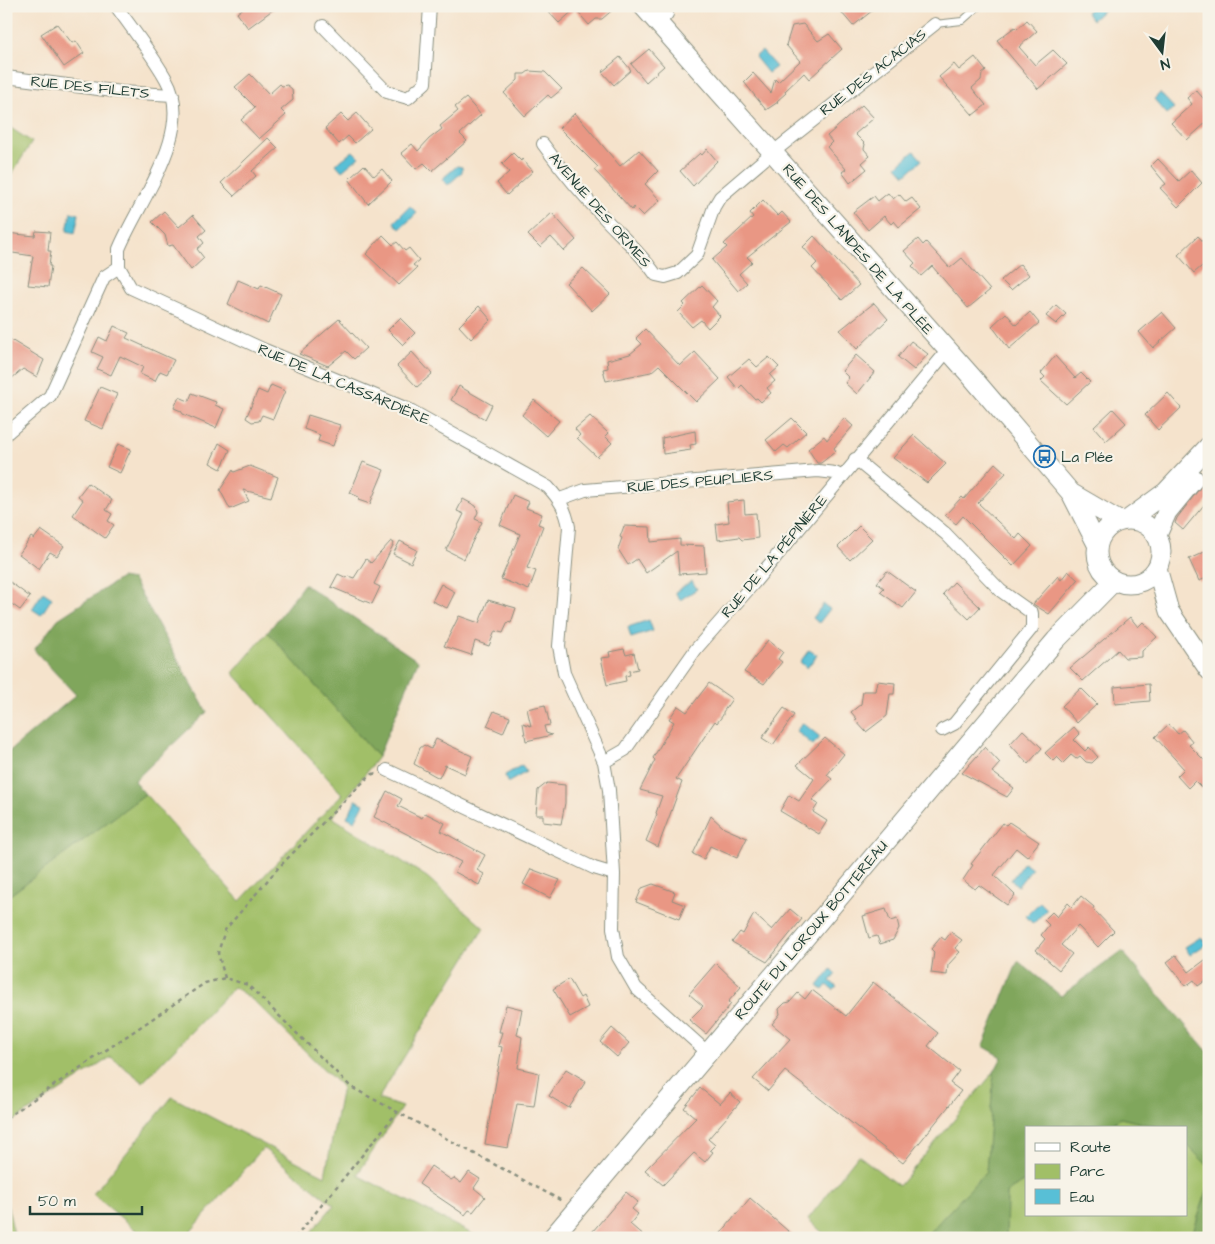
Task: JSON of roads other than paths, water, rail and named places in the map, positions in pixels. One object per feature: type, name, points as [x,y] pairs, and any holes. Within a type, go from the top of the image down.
[{"type":"main road","name":"RUE DES LANDES DE LA PLÉE","points":[[643,6],[948,350],[1071,493],[1097,544]]},
{"type":"main road","points":[[1124,520],[1140,521],[1150,527],[1157,535],[1161,552],[1157,568],[1150,578],[1126,585],[1108,577],[1098,564],[1097,544],[1106,530],[1166,492],[1209,446]]},
{"type":"main road","points":[[1157,535],[1167,512],[1209,462]]},
{"type":"main road","name":"RUE DES LANDES DE LA PLÉE","points":[[1071,493],[1124,520]]},
{"type":"main road","points":[[1157,568],[1170,611],[1209,670]]},
{"type":"main road","name":"ROUTE DU LOROUX BOTTEREAU","points":[[552,1238],[707,1052],[1072,623],[1108,577]]},
{"type":"main road","points":[[1136,583],[1170,611]]},
{"type":"street","points":[[6,434],[50,396],[104,276],[119,268],[118,257],[122,241],[172,142],[176,117],[173,95],[167,80],[116,6]]},
{"type":"street","points":[[323,26],[387,92],[408,98],[425,82],[430,6]]},
{"type":"street","points":[[658,24],[667,14],[668,6]]},
{"type":"street","name":"RUE DES ACACIAS","points":[[773,152],[935,24]]},
{"type":"street","name":"RUE DES FILETS","points":[[6,77],[121,92],[173,95]]},
{"type":"street","name":"AVENUE DES ORMES","points":[[544,144],[556,162],[608,222],[647,262],[656,275],[665,277],[678,273],[697,255],[714,207],[720,197],[773,152]]},
{"type":"street","name":"RUE DE LA CASSARDIÈRE","points":[[119,268],[132,288],[143,295],[265,350],[410,410],[548,487],[560,499]]},
{"type":"street","name":"RUE DE LA PÉPINIÈRE","points":[[604,762],[625,750],[696,649],[754,583],[855,459],[948,350]]},
{"type":"street","points":[[855,459],[946,534],[1001,591],[1032,613],[1032,628],[954,724],[942,730]]},
{"type":"street","name":"RUE DES PEUPLIERS","points":[[560,499],[585,490],[818,471],[836,473],[841,476]]},
{"type":"street","points":[[560,499],[566,513],[569,528],[559,646],[564,673],[604,762],[609,790],[614,874],[613,928],[618,957],[636,988],[707,1052]]},
{"type":"street","points":[[387,770],[594,868],[614,874]]},
{"type":"lane","name":"RUE DES ACACIAS","points":[[935,24],[962,21],[979,6]]},
{"type":"water","points":[[1093,6],[1108,6],[1092,20],[1086,12]]},
{"type":"water","points":[[762,51],[776,67],[768,73],[755,57]]},
{"type":"water","points":[[1160,93],[1174,108],[1167,114],[1154,99]]},
{"type":"water","points":[[353,151],[359,157],[342,171],[336,164]]},
{"type":"water","points":[[914,151],[922,160],[905,175],[897,166]]},
{"type":"water","points":[[457,166],[462,167],[462,172],[448,185],[442,179]]},
{"type":"water","points":[[410,206],[417,213],[400,229],[394,222]]},
{"type":"water","points":[[71,212],[79,214],[75,233],[67,231]]},
{"type":"water","points":[[692,581],[697,589],[680,600],[675,592]]},
{"type":"water","points":[[43,592],[52,598],[41,615],[32,609]]},
{"type":"water","points":[[823,604],[830,609],[819,623],[813,618]]},
{"type":"water","points":[[649,620],[653,631],[631,638],[628,627]]},
{"type":"water","points":[[809,650],[817,655],[807,668],[800,662]]},
{"type":"water","points":[[803,723],[820,737],[813,745],[796,731]]},
{"type":"water","points":[[522,765],[526,772],[507,782],[505,775]]},
{"type":"water","points":[[356,800],[364,804],[355,821],[347,817]]},
{"type":"water","points":[[1024,862],[1032,868],[1018,886],[1011,880]]},
{"type":"water","points":[[1040,902],[1047,909],[1033,924],[1026,916]]},
{"type":"water","points":[[1201,937],[1206,944],[1190,955],[1185,947]]},
{"type":"water","points":[[831,969],[836,974],[830,981],[837,987],[834,990],[827,985],[823,990],[818,986]]},
{"type":"place","name":"La Plée","points":[[1045,457]]}]
